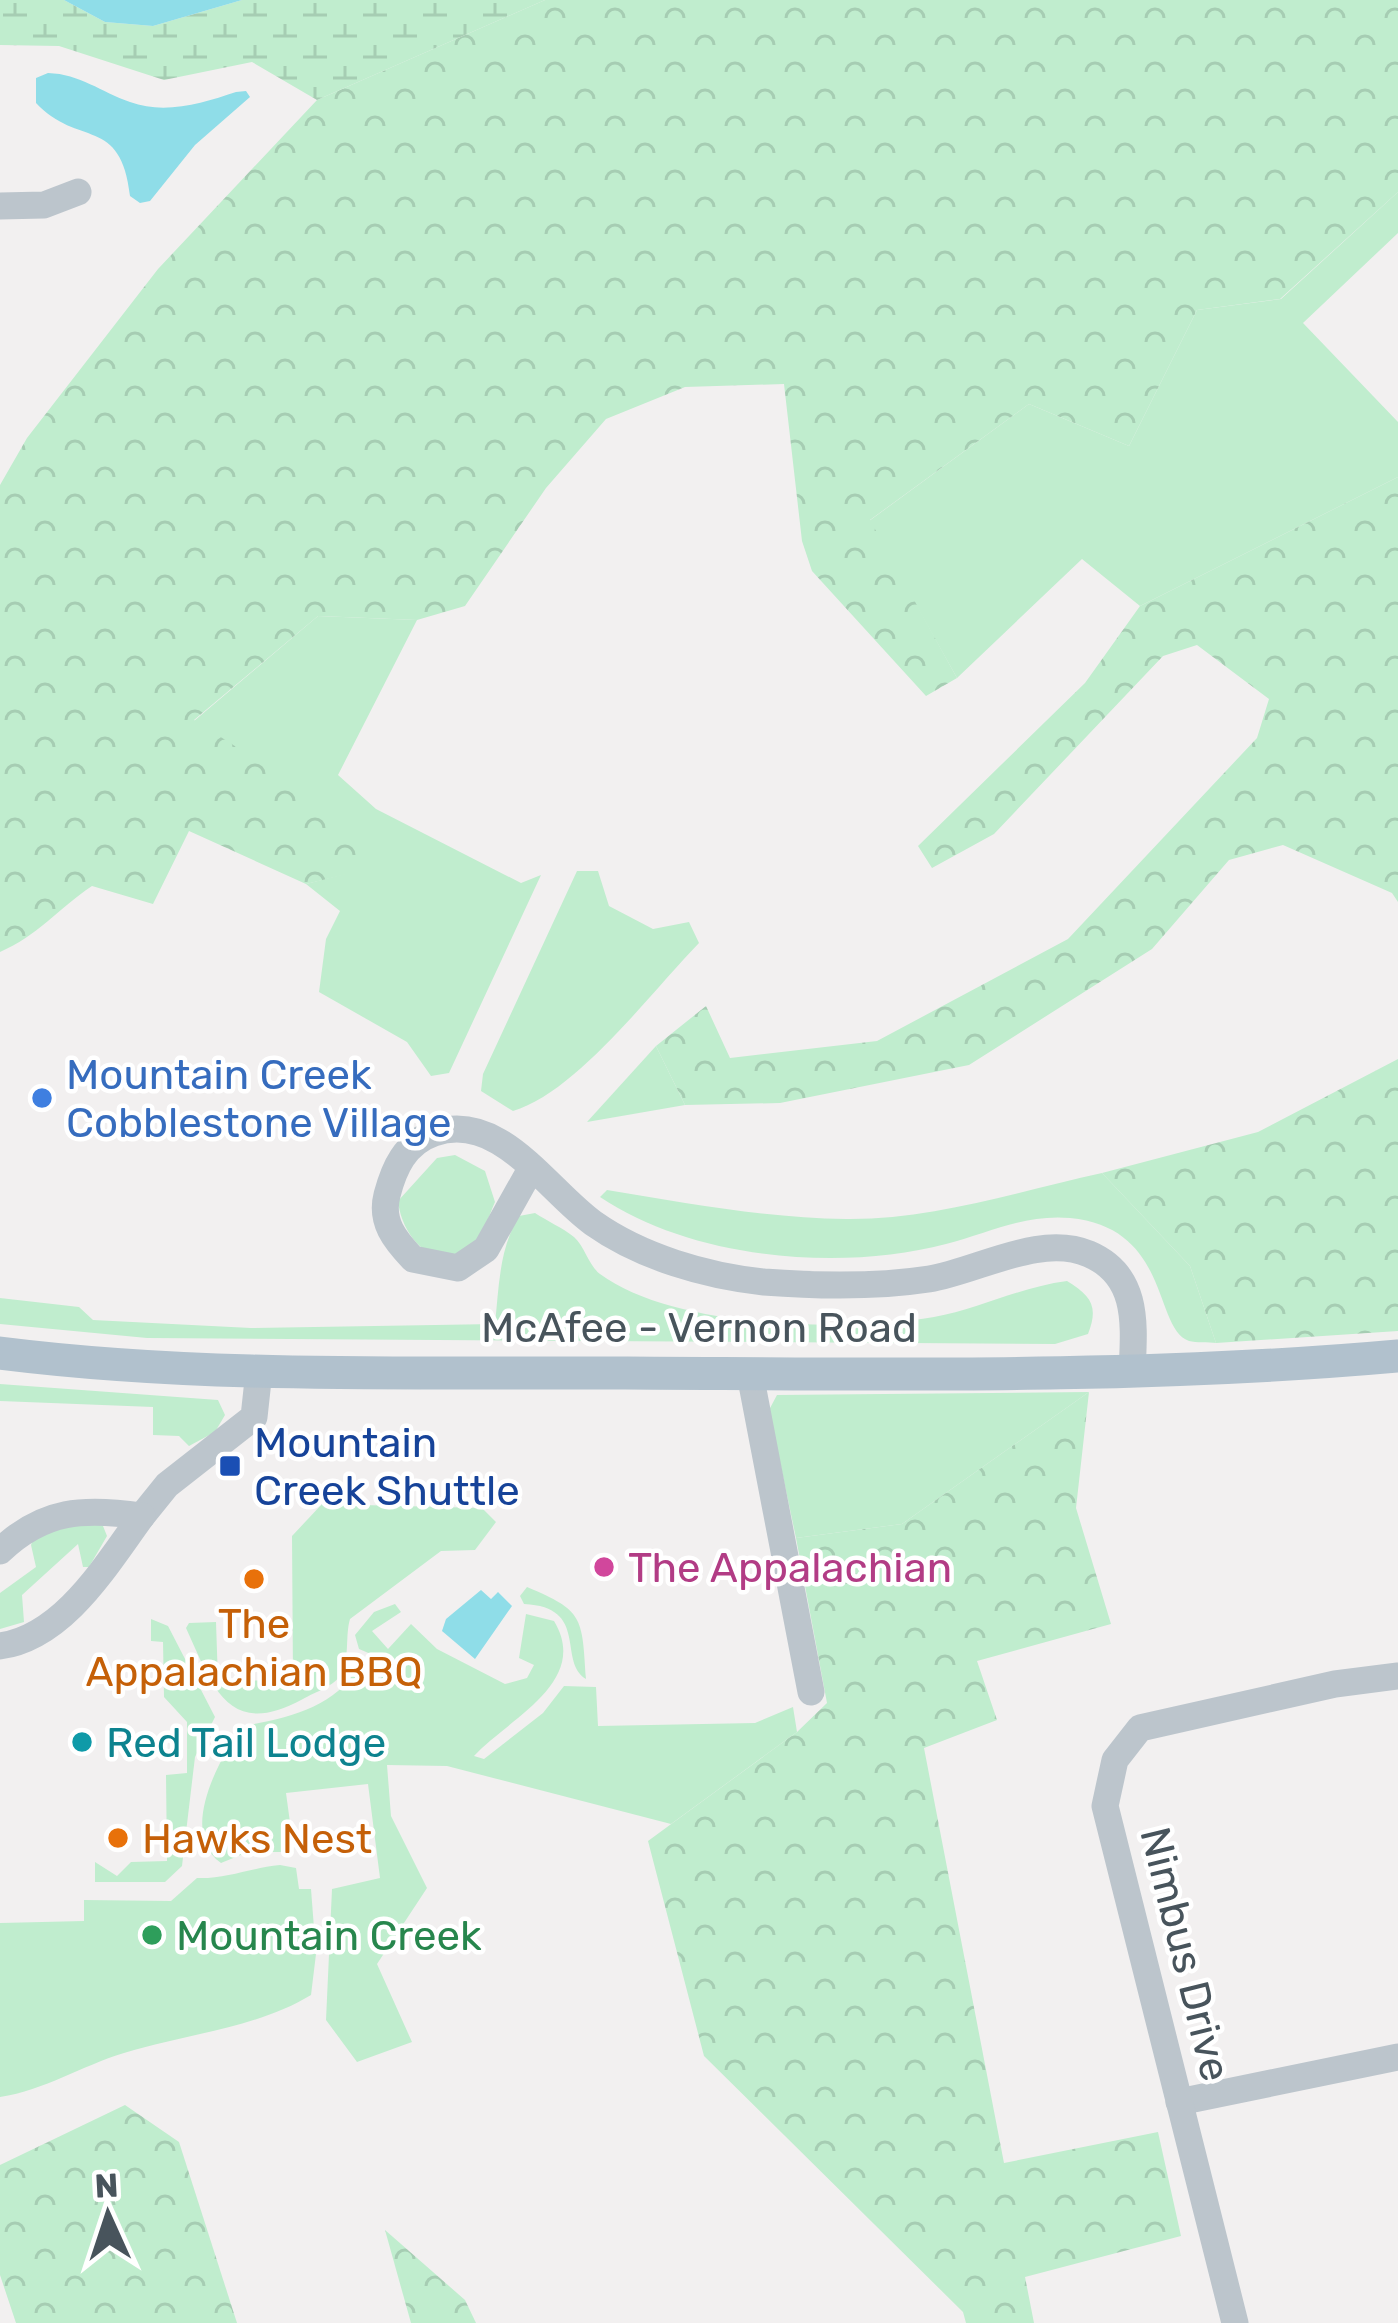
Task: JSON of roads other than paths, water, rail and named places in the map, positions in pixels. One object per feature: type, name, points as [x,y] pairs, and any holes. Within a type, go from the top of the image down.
[{"type":"main road","name":"McAfee - Vernon Road","points":[[0,1353],[85,1364],[259,1371],[750,1374],[1132,1372],[1398,1356]]},
{"type":"street","points":[[0,206],[44,205],[78,192]]},
{"type":"street","points":[[532,1167],[486,1249],[458,1268],[413,1259],[386,1223],[385,1202],[395,1166],[424,1136],[453,1127],[502,1144],[532,1167],[592,1222],[616,1236],[672,1261],[730,1276],[897,1282],[1052,1248],[1086,1252],[1115,1271],[1131,1299],[1132,1372]]},
{"type":"street","points":[[0,1646],[29,1640],[54,1621],[167,1485],[254,1417],[259,1371]]},
{"type":"street","points":[[750,1374],[811,1692]]},
{"type":"street","points":[[0,1551],[23,1530],[73,1510],[142,1516]]},
{"type":"street","name":"Nimbus Drive","points":[[1235,2323],[1105,1806],[1115,1760],[1140,1728],[1335,1684],[1398,1676]]},
{"type":"street","points":[[1179,2102],[1398,2057]]},
{"type":"water","points":[[64,0],[242,0],[153,26],[105,22]]},
{"type":"water","points":[[48,73],[143,106],[170,107],[246,91],[250,97],[195,145],[150,201],[140,203],[130,196],[125,171],[107,143],[52,117],[36,103],[36,78]]},
{"type":"water","points":[[481,1590],[491,1599],[498,1592],[512,1606],[475,1659],[442,1631],[446,1619]]},
{"type":"place","name":"Mountain Creek Cobblestone Village","points":[[42,1098]]},
{"type":"place","name":"Mountain Creek Shuttle","points":[[230,1466]]},
{"type":"place","name":"The Appalachian","points":[[604,1567]]},
{"type":"place","name":"The Appalachian BBQ","points":[[254,1579]]},
{"type":"place","name":"Red Tail Lodge","points":[[82,1742]]},
{"type":"place","name":"Hawks Nest","points":[[118,1838]]},
{"type":"place","name":"Mountain Creek","points":[[152,1935]]}]
